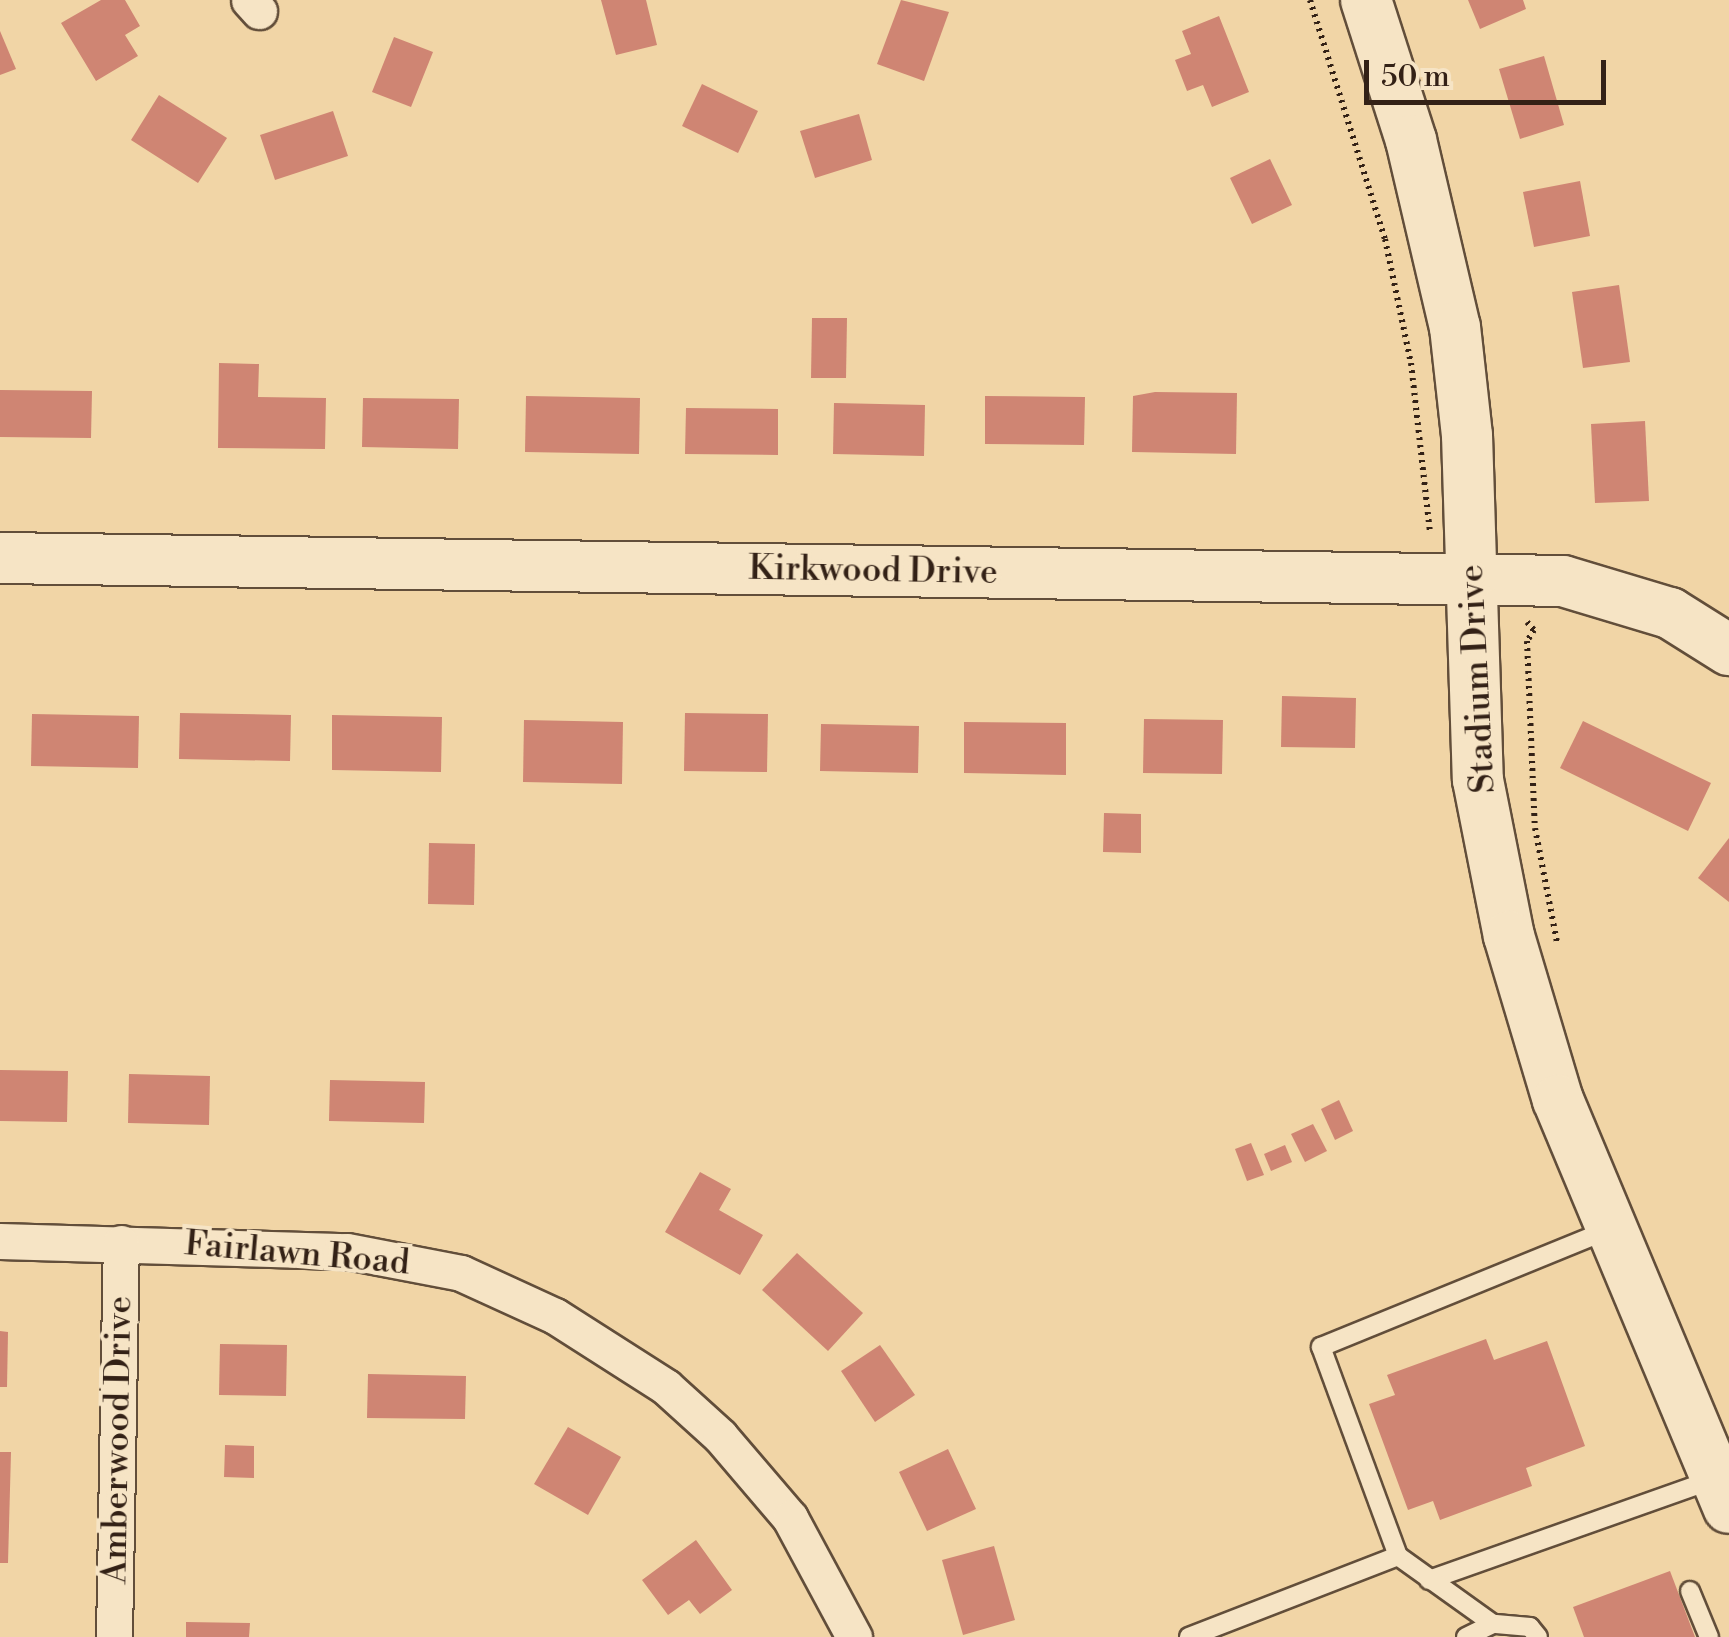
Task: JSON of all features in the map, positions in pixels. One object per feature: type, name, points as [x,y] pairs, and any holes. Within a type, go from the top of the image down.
[{"type":"street","name":"Stadium Drive","points":[[1366,0],[1411,140],[1455,327],[1473,577],[1478,780],[1495,868],[1558,1100],[1608,1230],[1723,1493]]},
{"type":"street","name":"Kirkwood Drive","points":[[0,558],[1562,580],[1623,594],[1729,650]]},
{"type":"street","name":"Fairlawn Road","points":[[0,1241],[279,1246],[399,1260],[461,1273],[555,1316],[666,1387],[720,1436],[790,1518],[854,1637]]},
{"type":"street","name":"Amberwood Drive","points":[[114,1637],[122,1243]]},
{"type":"lane","points":[[1538,1637],[1530,1627],[1493,1624],[1398,1556],[1322,1347],[1608,1230]]},
{"type":"lane","points":[[1429,1580],[1723,1493]]},
{"type":"lane","points":[[1190,1637],[1398,1556]]},
{"type":"lane","points":[[1690,1591],[1708,1637]]},
{"type":"lane","points":[[1466,1637],[1493,1624]]},
{"type":"building","points":[[101,0],[125,0],[140,26],[125,35],[138,56],[96,81],[61,23]]},
{"type":"building","points":[[601,0],[646,0],[657,45],[616,55]]},
{"type":"building","points":[[901,0],[949,12],[924,81],[877,64]]},
{"type":"building","points":[[1468,0],[1523,0],[1526,9],[1480,29]]},
{"type":"building","points":[[1219,16],[1249,92],[1212,107],[1203,85],[1187,91],[1175,60],[1191,54],[1182,31]]},
{"type":"building","points":[[0,31],[16,69],[0,75]]},
{"type":"building","points":[[394,37],[433,52],[411,107],[372,92]]},
{"type":"building","points":[[1544,56],[1564,125],[1520,139],[1499,69]]},
{"type":"building","points":[[702,84],[758,111],[738,153],[682,126]]},
{"type":"building","points":[[159,95],[227,138],[198,183],[131,140]]},
{"type":"building","points":[[333,111],[348,156],[275,180],[260,135]]},
{"type":"building","points":[[859,114],[872,160],[815,178],[800,131]]},
{"type":"building","points":[[1270,159],[1292,205],[1252,224],[1230,178]]},
{"type":"building","points":[[1580,181],[1590,236],[1534,247],[1523,192]]},
{"type":"building","points":[[1619,285],[1630,362],[1583,368],[1572,292]]},
{"type":"building","points":[[812,318],[847,318],[846,378],[811,378]]},
{"type":"building","points":[[219,363],[259,364],[258,397],[326,398],[325,449],[218,448]]},
{"type":"building","points":[[0,390],[92,391],[91,438],[0,437]]},
{"type":"building","points":[[1155,392],[1237,393],[1236,454],[1132,452],[1133,396]]},
{"type":"building","points":[[526,396],[640,398],[639,454],[525,452]]},
{"type":"building","points":[[985,396],[1085,397],[1084,445],[985,444]]},
{"type":"building","points":[[363,398],[459,399],[458,449],[362,447]]},
{"type":"building","points":[[834,403],[925,405],[924,456],[833,454]]},
{"type":"building","points":[[686,408],[778,409],[778,455],[685,454]]},
{"type":"building","points":[[1645,421],[1649,501],[1595,503],[1591,424]]},
{"type":"building","points":[[1282,696],[1356,698],[1355,748],[1281,747]]},
{"type":"building","points":[[180,713],[291,715],[290,761],[179,759]]},
{"type":"building","points":[[685,713],[768,714],[767,772],[684,771]]},
{"type":"building","points":[[32,714],[139,716],[138,768],[31,766]]},
{"type":"building","points":[[332,715],[442,717],[441,772],[332,770]]},
{"type":"building","points":[[1144,719],[1223,720],[1222,774],[1143,773]]},
{"type":"building","points":[[524,720],[623,722],[622,784],[523,782]]},
{"type":"building","points":[[1583,721],[1711,783],[1688,831],[1560,768]]},
{"type":"building","points":[[964,722],[1066,723],[1066,775],[964,773]]},
{"type":"building","points":[[821,724],[919,726],[918,773],[820,771]]},
{"type":"building","points":[[1104,813],[1141,814],[1141,853],[1103,852]]},
{"type":"building","points":[[1729,838],[1729,902],[1698,878]]},
{"type":"building","points":[[429,843],[475,844],[474,905],[428,904]]},
{"type":"building","points":[[0,1070],[68,1071],[67,1122],[0,1121]]},
{"type":"building","points":[[129,1074],[210,1076],[209,1125],[128,1123]]},
{"type":"building","points":[[330,1080],[425,1082],[424,1123],[329,1121]]},
{"type":"building","points":[[1339,1100],[1353,1131],[1335,1140],[1321,1109]]},
{"type":"building","points":[[1313,1124],[1327,1151],[1305,1162],[1291,1134]]},
{"type":"building","points":[[1251,1143],[1264,1175],[1247,1181],[1235,1149]]},
{"type":"building","points":[[1285,1145],[1292,1162],[1271,1171],[1264,1154]]},
{"type":"building","points":[[700,1172],[731,1189],[719,1210],[763,1235],[740,1275],[665,1232]]},
{"type":"building","points":[[797,1253],[863,1313],[828,1351],[762,1290]]},
{"type":"building","points":[[0,1331],[8,1332],[7,1387],[0,1387]]},
{"type":"building","points":[[1486,1339],[1494,1360],[1547,1341],[1585,1446],[1526,1468],[1532,1486],[1440,1520],[1433,1501],[1408,1510],[1369,1404],[1395,1395],[1387,1375]]},
{"type":"building","points":[[220,1344],[287,1345],[286,1396],[219,1395]]},
{"type":"building","points":[[880,1345],[915,1395],[875,1422],[841,1371]]},
{"type":"building","points":[[368,1374],[466,1376],[465,1419],[367,1418]]},
{"type":"building","points":[[568,1427],[621,1457],[588,1515],[534,1484]]},
{"type":"building","points":[[225,1445],[254,1446],[254,1478],[224,1477]]},
{"type":"building","points":[[948,1449],[976,1509],[927,1531],[899,1472]]},
{"type":"building","points":[[0,1452],[11,1452],[8,1563],[0,1563]]},
{"type":"building","points":[[696,1540],[732,1590],[700,1614],[689,1600],[668,1615],[642,1580]]},
{"type":"building","points":[[994,1546],[1015,1620],[963,1635],[942,1560]]},
{"type":"building","points":[[1670,1571],[1695,1637],[1584,1637],[1573,1607]]},
{"type":"building","points":[[186,1622],[250,1623],[249,1637],[186,1637]]}]
